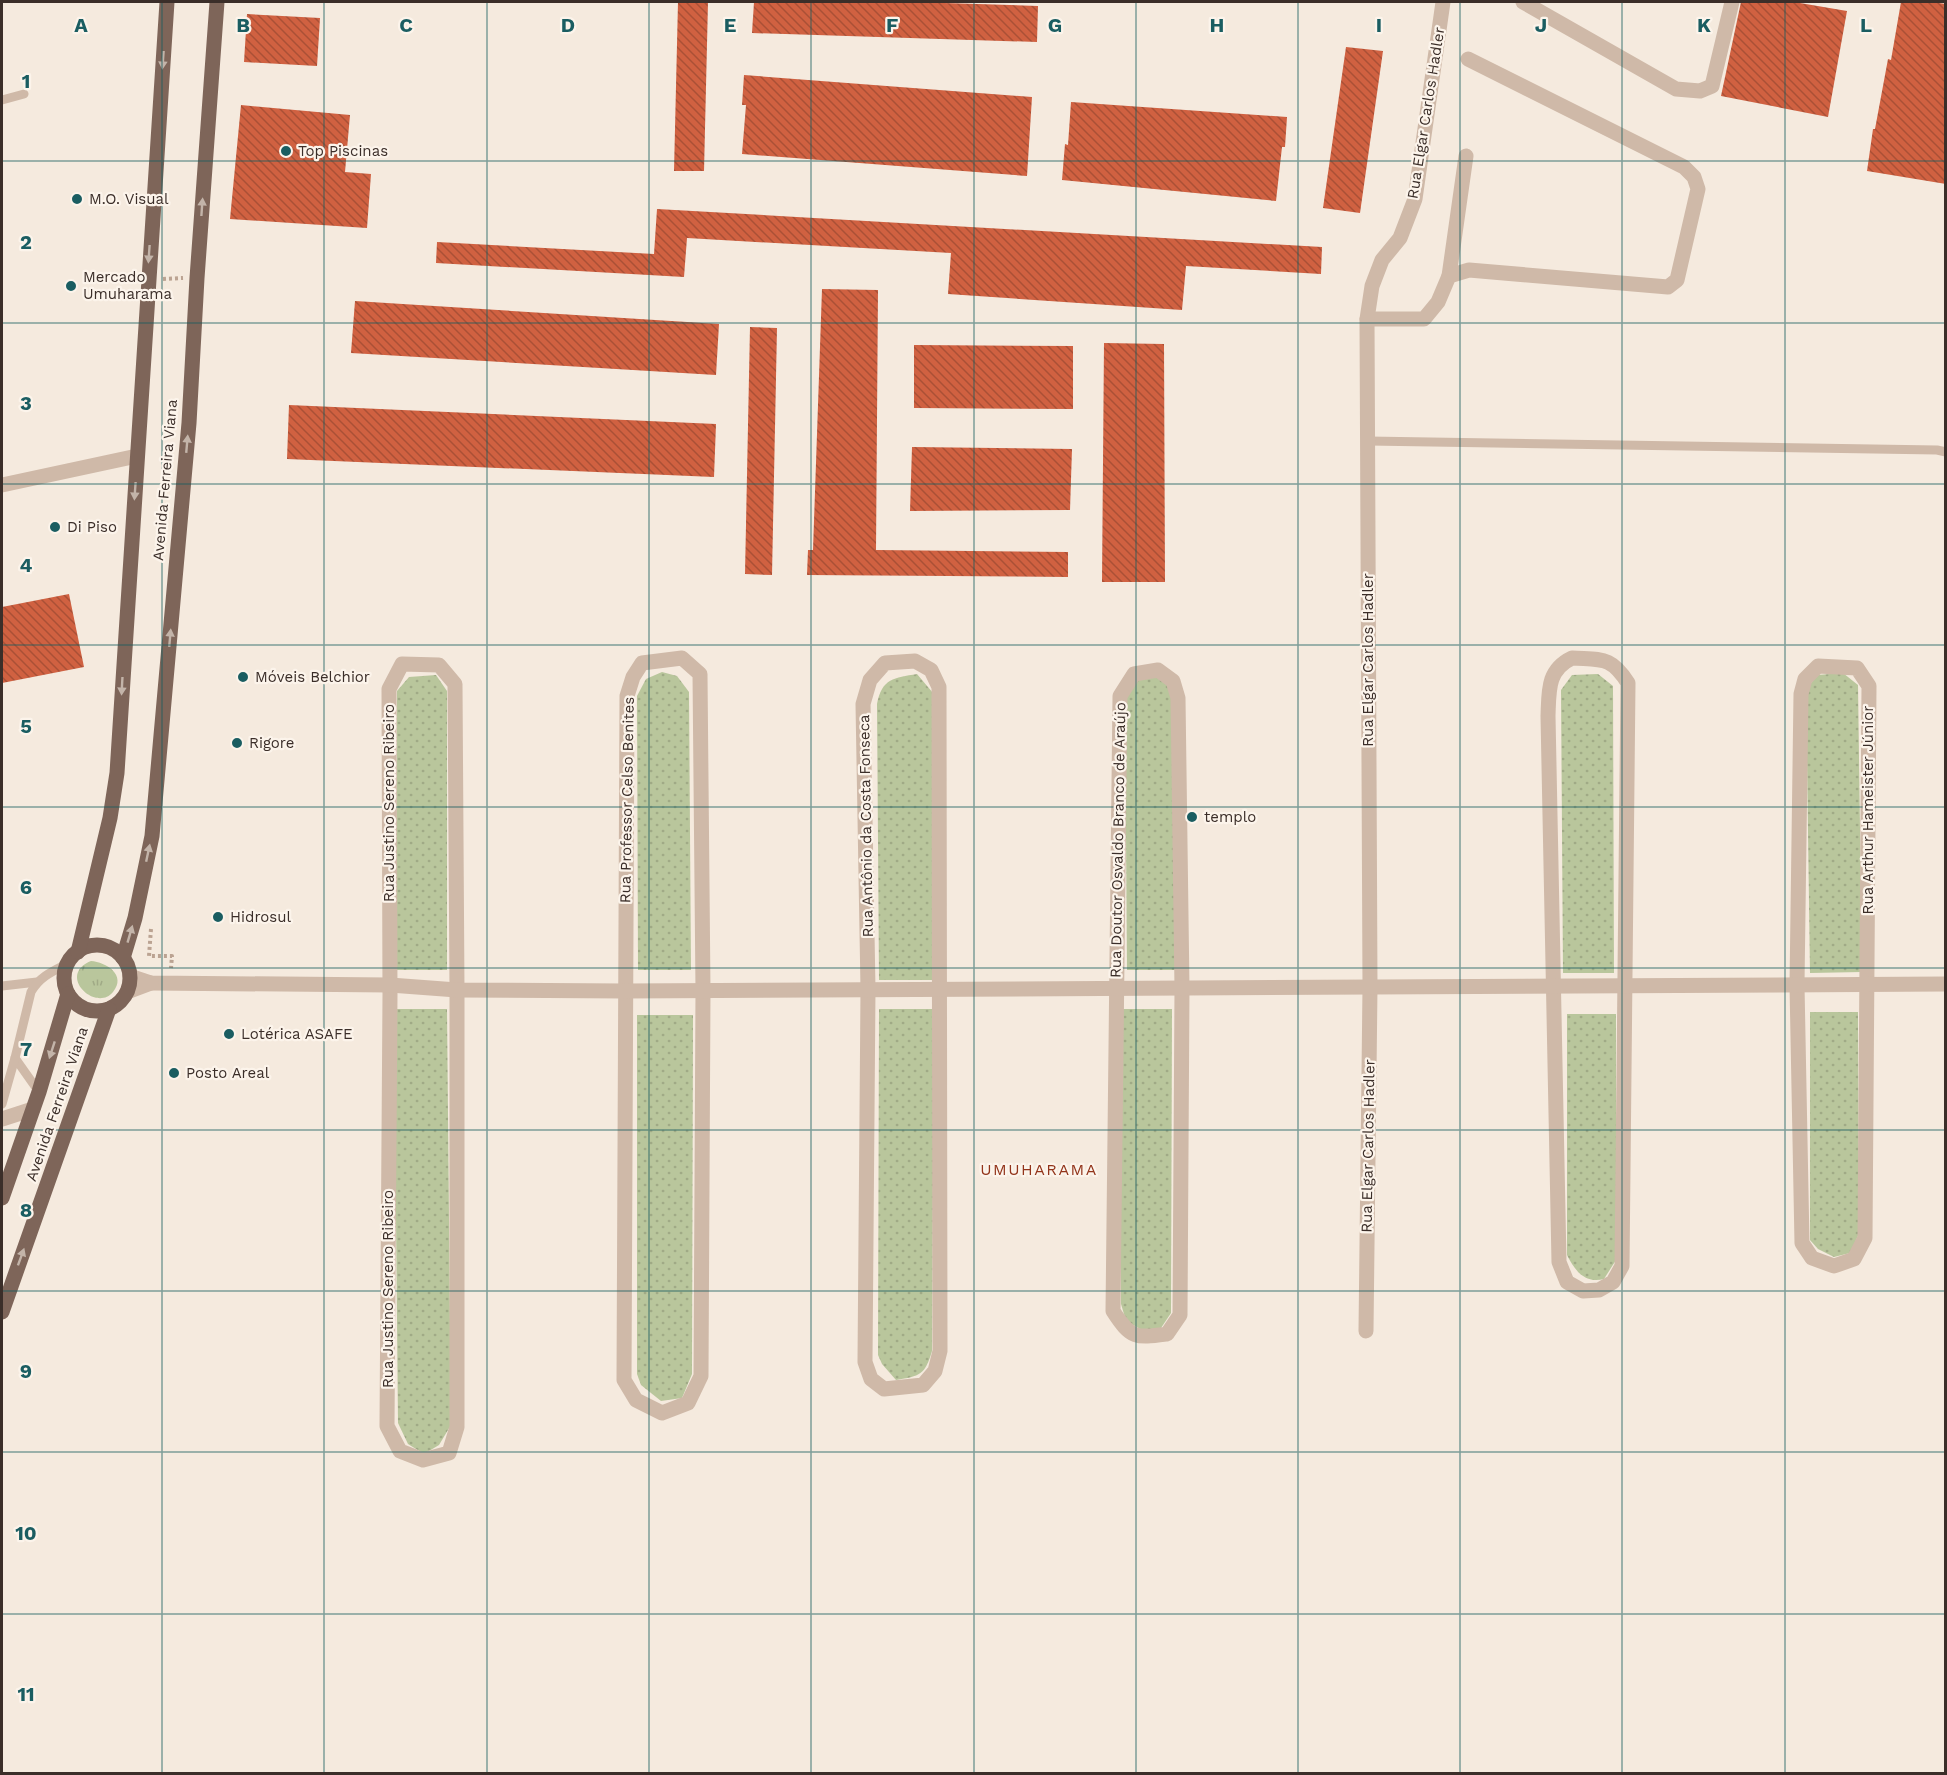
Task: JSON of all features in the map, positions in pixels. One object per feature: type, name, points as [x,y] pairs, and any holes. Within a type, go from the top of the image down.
[{"type":"main road","name":"Avenida Ferreira Viana","points":[[78,951],[110,818],[117,773],[167,2]]},
{"type":"main road","name":"Avenida Ferreira Viana","points":[[123,958],[135,918],[152,836],[189,423],[217,2]]},
{"type":"main road","points":[[97,945],[107,946],[123,958],[130,976],[127,992],[116,1005],[100,1011],[81,1007],[68,994],[64,979],[67,964],[78,951],[97,945]]},
{"type":"main road","name":"Avenida Ferreira Viana","points":[[2,1198],[39,1092],[68,994]]},
{"type":"main road","name":"Avenida Ferreira Viana","points":[[2,1312],[109,1009]]},
{"type":"street","name":"Rua Elgar Carlos Hadler","points":[[1366,1331],[1370,987],[1367,319],[1372,286],[1382,260],[1400,238],[1415,199],[1443,2]]},
{"type":"street","points":[[1523,2],[1676,89],[1700,91],[1712,86],[1732,2]]},
{"type":"street","points":[[1449,276],[1469,270],[1668,287],[1677,279],[1698,189],[1694,177],[1684,167],[1468,59]]},
{"type":"street","points":[[1367,319],[1424,319],[1438,302],[1449,276],[1466,156]]},
{"type":"street","points":[[2,486],[137,456]]},
{"type":"street","name":"Rua Professor Celso Benites","points":[[682,658],[700,674],[703,990],[700,1376],[688,1403],[662,1413],[636,1400],[624,1380],[627,696],[633,677],[642,663],[682,658]]},
{"type":"street","points":[[1572,658],[1605,660],[1618,668],[1628,683],[1625,986],[1622,1266],[1613,1282],[1599,1290],[1583,1291],[1567,1282],[1559,1262],[1549,728],[1550,683],[1561,664],[1572,658]]},
{"type":"street","name":"Rua Antônio da Costa Fonseca","points":[[915,661],[931,670],[939,687],[938,989],[940,1351],[935,1371],[923,1385],[884,1389],[871,1379],[865,1362],[868,989],[863,704],[870,680],[885,663],[915,661]]},
{"type":"street","name":"Rua Justino Sereno Ribeiro","points":[[402,664],[439,665],[455,684],[457,990],[457,1427],[449,1453],[423,1460],[400,1451],[387,1426],[390,985],[389,689],[402,664]]},
{"type":"street","name":"Rua Arthur Hameister Júnior","points":[[1818,666],[1857,668],[1869,686],[1867,984],[1865,1238],[1854,1259],[1834,1266],[1812,1258],[1802,1243],[1797,985],[1801,694],[1805,679],[1818,666]]},
{"type":"street","name":"Rua Doutor Osvaldo Branco de Araújo","points":[[1158,670],[1173,681],[1178,698],[1182,988],[1180,1315],[1167,1334],[1140,1337],[1123,1327],[1113,1311],[1119,696],[1134,674],[1158,670]]},
{"type":"street","points":[[130,976],[151,983],[390,985],[457,990],[626,991],[1946,984]]},
{"type":"street","points":[[127,992],[151,983]]},
{"type":"street","points":[[2,1119],[33,1109]]},
{"type":"lane","points":[[2,100],[24,94]]},
{"type":"lane","points":[[1368,441],[1937,450],[1946,452]]},
{"type":"lane","points":[[2,1104],[29,997],[37,982],[50,972],[67,964]]},
{"type":"lane","points":[[2,986],[37,982]]},
{"type":"lane","points":[[15,1058],[39,1092]]},
{"type":"path","points":[[148,280],[197,278]]},
{"type":"path","points":[[152,921],[149,956],[172,956]]},
{"type":"green space","points":[[662,672],[677,676],[689,692],[691,970],[638,970],[637,696],[646,679]]},
{"type":"green space","points":[[1843,673],[1858,685],[1862,972],[1810,973],[1806,690],[1817,675]]},
{"type":"green space","points":[[917,674],[933,693],[935,980],[879,980],[877,704],[882,689],[890,681]]},
{"type":"green space","points":[[1598,674],[1613,686],[1614,973],[1563,973],[1561,690],[1572,675]]},
{"type":"green space","points":[[436,675],[447,691],[447,970],[397,970],[397,691],[409,677]]},
{"type":"green space","points":[[1156,675],[1167,684],[1173,702],[1175,970],[1127,970],[1125,699],[1138,680]]},
{"type":"green space","points":[[91,961],[103,964],[113,970],[116,975],[117,986],[106,997],[97,998],[89,995],[82,990],[78,982],[77,975],[81,967]]},
{"type":"green space","points":[[394,1009],[447,1009],[451,1425],[439,1445],[424,1454],[408,1444],[398,1423]]},
{"type":"green space","points":[[879,1009],[934,1009],[932,1351],[924,1370],[911,1377],[896,1380],[882,1364],[878,1355]]},
{"type":"green space","points":[[1121,1009],[1172,1009],[1171,1313],[1161,1328],[1142,1330],[1126,1321],[1121,1304]]},
{"type":"green space","points":[[1810,1012],[1858,1012],[1859,1234],[1850,1253],[1834,1257],[1818,1249],[1810,1240]]},
{"type":"green space","points":[[1567,1014],[1616,1014],[1616,1260],[1604,1279],[1597,1280],[1581,1275],[1567,1255]]},
{"type":"green space","points":[[637,1015],[693,1015],[692,1374],[682,1398],[661,1401],[641,1385],[637,1374]]},
{"type":"building","points":[[678,2],[708,2],[704,171],[674,171]]},
{"type":"building","points":[[754,2],[912,2],[1038,6],[1037,42],[752,33]]},
{"type":"building","points":[[1741,2],[1794,2],[1847,11],[1828,117],[1721,96]]},
{"type":"building","points":[[1901,2],[1946,4],[1946,184],[1867,171],[1873,129],[1875,129],[1888,59],[1891,60]]},
{"type":"building","points":[[247,14],[320,18],[317,66],[244,62]]},
{"type":"building","points":[[1346,47],[1383,51],[1360,213],[1323,208]]},
{"type":"building","points":[[744,75],[1032,97],[1027,176],[742,154],[746,105],[742,105]]},
{"type":"building","points":[[1071,102],[1287,117],[1285,147],[1282,147],[1276,201],[1062,180],[1065,144],[1068,145]]},
{"type":"building","points":[[241,105],[350,115],[345,172],[371,174],[367,228],[230,219]]},
{"type":"building","points":[[657,209],[1322,247],[1321,274],[1186,266],[1182,310],[948,294],[951,253],[687,238],[684,277],[436,263],[437,242],[654,254]]},
{"type":"building","points":[[822,289],[878,290],[876,550],[1068,552],[1068,577],[807,575],[808,550],[813,550]]},
{"type":"building","points":[[355,301],[719,324],[716,375],[351,353]]},
{"type":"building","points":[[750,327],[777,328],[772,575],[745,574]]},
{"type":"building","points":[[1104,343],[1164,344],[1165,582],[1102,582]]},
{"type":"building","points":[[914,345],[1073,346],[1073,409],[914,408]]},
{"type":"building","points":[[289,405],[716,424],[714,477],[287,459]]},
{"type":"building","points":[[912,447],[1072,449],[1070,510],[910,511]]},
{"type":"building","points":[[69,594],[84,667],[2,683],[2,607]]},
{"type":"place","name":"Top Piscinas","points":[[286,151]]},
{"type":"place","name":"M.O. Visual","points":[[77,199]]},
{"type":"place","name":"Mercado Umuharama","points":[[71,286]]},
{"type":"place","name":"Di Piso","points":[[55,527]]},
{"type":"place","name":"Móveis Belchior","points":[[243,677]]},
{"type":"place","name":"Rigore","points":[[237,743]]},
{"type":"place","name":"templo","points":[[1192,817]]},
{"type":"place","name":"Hidrosul","points":[[218,917]]},
{"type":"place","name":"Lotérica ASAFE","points":[[229,1034]]},
{"type":"place","name":"Posto Areal","points":[[174,1073]]},
{"type":"district","name":"UMUHARAMA","points":[[1039,1169]]}]
